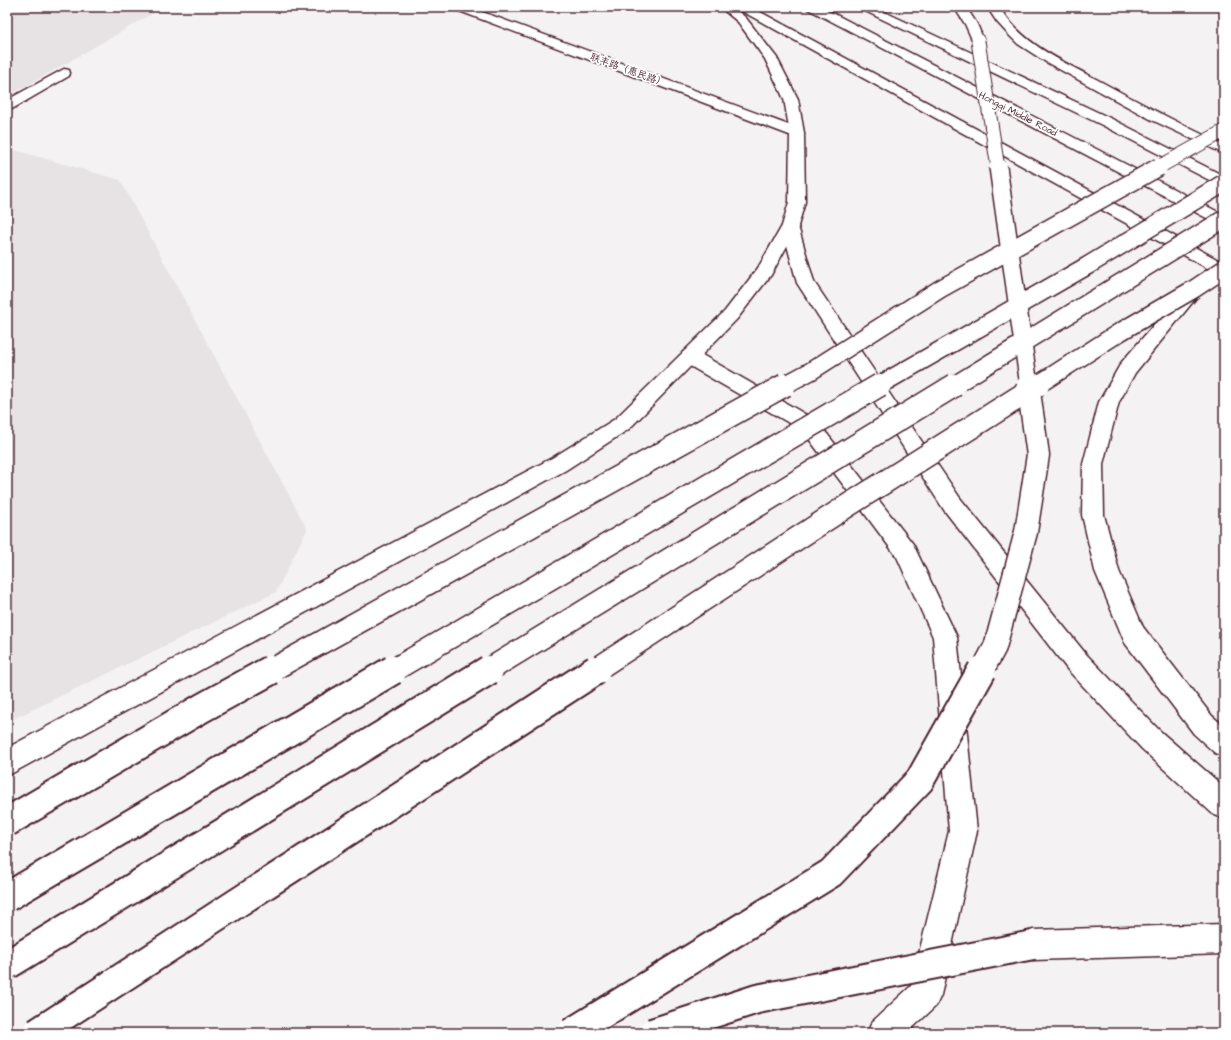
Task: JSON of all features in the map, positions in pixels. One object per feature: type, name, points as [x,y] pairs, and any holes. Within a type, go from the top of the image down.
[{"type":"main road","name":"联丰路（惠民路）","points":[[458,7],[797,133]]},
{"type":"main road","points":[[7,763],[559,464],[622,424],[731,315],[766,270],[790,226],[797,202],[797,133],[791,99],[771,58],[742,20],[726,7]]},
{"type":"main road","points":[[37,1033],[847,506],[986,419],[1120,332],[1224,270],[742,7]]},
{"type":"main road","name":"Hongqi Middle Road","points":[[812,7],[1224,220]]},
{"type":"main road","points":[[865,7],[1107,122],[1224,183]]},
{"type":"main road","points":[[571,1033],[831,873],[920,780],[995,647],[1026,532],[1038,455],[997,159],[978,41],[972,24],[960,7]]},
{"type":"main road","points":[[993,7],[1006,26],[1024,41],[1056,63],[1138,109],[1224,150]]},
{"type":"main road","points":[[1072,72],[1224,140]]},
{"type":"main road","points":[[7,106],[64,73]]},
{"type":"main road","points":[[7,822],[209,705],[811,371],[940,289],[1224,131]]},
{"type":"main road","points":[[7,897],[701,488],[1087,266],[1224,183]]},
{"type":"main road","points":[[7,965],[512,654],[1071,315],[1224,220]]},
{"type":"main road","points":[[790,226],[806,283],[952,504],[1077,662],[1151,740],[1224,805]]},
{"type":"main road","points":[[1194,289],[1128,368],[1109,402],[1093,464],[1093,515],[1107,570],[1134,635],[1203,725],[1224,744]]},
{"type":"main road","points":[[690,357],[810,426],[905,551],[945,637],[963,831],[925,995],[883,1033]]},
{"type":"main road","points":[[652,1033],[757,999],[1033,945],[1224,939]]},
{"type":"shaded area","points":[[7,7],[164,7],[7,97]]},
{"type":"shaded area","points":[[7,148],[120,180],[307,529],[276,592],[7,722]]}]
